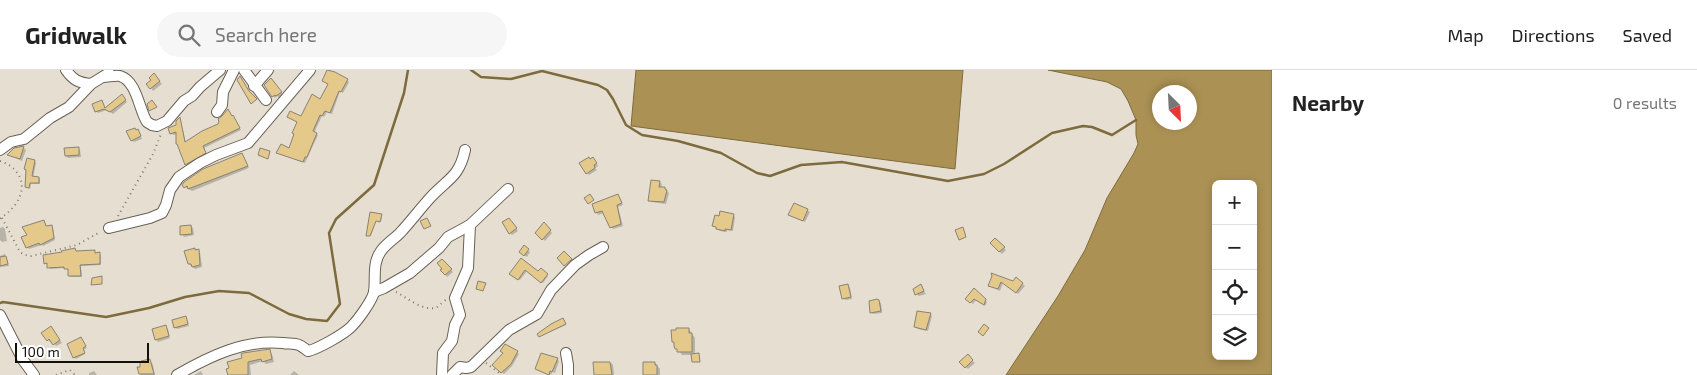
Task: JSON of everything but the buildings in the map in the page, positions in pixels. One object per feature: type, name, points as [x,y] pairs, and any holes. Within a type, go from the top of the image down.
[{"type":"street","points":[[66,70],[71,77],[80,83],[91,84]]},
{"type":"street","points":[[0,150],[11,142],[24,139],[50,118],[69,107],[91,84],[114,70]]},
{"type":"street","points":[[103,77],[120,76],[127,81],[136,95],[144,118],[149,124],[157,126],[167,121],[184,101],[220,70]]},
{"type":"street","points":[[217,112],[222,105],[223,92],[234,70]]},
{"type":"street","points":[[244,70],[266,100]]},
{"type":"street","points":[[254,86],[268,70]]},
{"type":"street","points":[[109,228],[150,218],[162,213],[170,190],[179,177],[216,155],[248,143],[310,70]]},
{"type":"street","points":[[379,290],[376,266],[380,253],[402,231],[431,196],[452,179],[463,160],[465,150]]},
{"type":"street","points":[[178,375],[227,351],[252,344],[282,343],[298,345],[308,351],[315,350],[345,332],[352,326],[379,290],[413,270],[439,248],[448,237],[470,225],[508,189]]},
{"type":"street","points":[[442,375],[443,354],[452,341],[455,325],[460,315],[456,294],[468,268],[470,225]]},
{"type":"street","points":[[452,375],[458,367],[469,368],[509,330],[537,314],[551,290],[575,265],[589,254],[603,247]]},
{"type":"street","points":[[0,316],[23,360],[34,375]]},
{"type":"street","points":[[566,354],[568,375]]},
{"type":"path","points":[[0,161],[17,170],[21,186],[17,202],[1,219],[20,252],[31,256],[77,245],[109,228],[118,216],[152,154],[167,121]]},
{"type":"path","points":[[379,290],[397,293],[416,304],[432,308],[456,294]]},
{"type":"path","points":[[480,359],[502,375]]},
{"type":"path","points":[[56,375],[70,370],[74,375]]},
{"type":"shaded area","points":[[636,70],[963,70],[955,169],[631,126]]},
{"type":"shaded area","points":[[1048,70],[1272,70],[1272,375],[1006,375],[1058,296],[1085,250],[1107,198],[1138,144],[1136,120],[1121,89],[1107,82]]},
{"type":"waterway","points":[[0,303],[106,317],[149,308],[185,297],[219,291],[249,293],[289,314],[306,319],[327,321],[340,304],[329,233],[336,219],[374,185],[404,93],[408,70]]},
{"type":"waterway","points":[[471,70],[481,77],[511,79],[542,71],[598,85],[607,90],[626,125],[642,135],[678,141],[721,153],[757,173],[770,176],[801,165],[842,162],[948,181],[984,174],[1004,164],[1052,133],[1083,126],[1092,127],[1112,135],[1136,120]]}]
